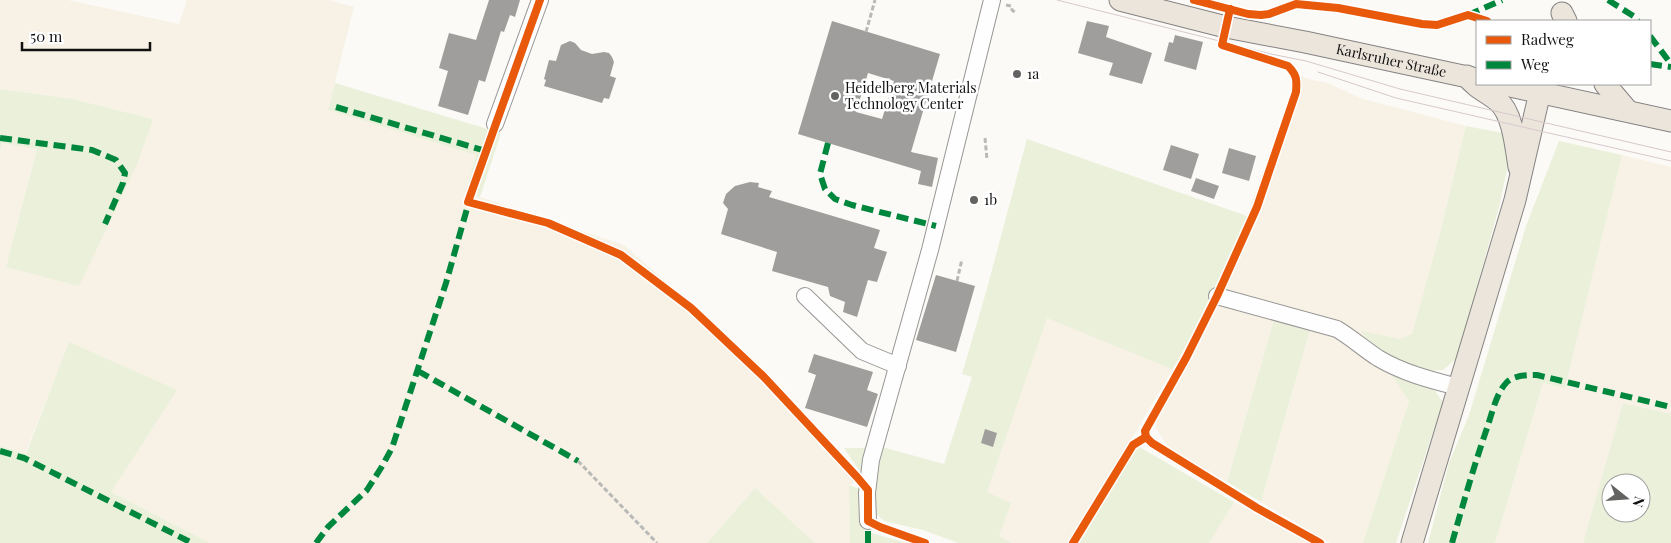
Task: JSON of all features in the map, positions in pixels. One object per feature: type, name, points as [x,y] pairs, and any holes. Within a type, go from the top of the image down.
[{"type":"main road","name":"Karlsruher Straße","points":[[1120,0],[1226,27],[1472,78]]},
{"type":"main road","points":[[1472,78],[1472,84],[1504,106],[1515,141],[1521,175]]},
{"type":"main road","points":[[1511,85],[1541,88],[1671,121]]},
{"type":"main road","points":[[1605,85],[1627,110]]},
{"type":"main road","points":[[1412,543],[1512,210],[1541,88]]},
{"type":"street","points":[[495,124],[540,0]]},
{"type":"street","points":[[868,521],[867,493],[871,460],[930,250],[992,0]]},
{"type":"street","points":[[805,296],[862,351],[898,366]]},
{"type":"street","points":[[1217,296],[1337,329],[1378,358],[1396,367],[1424,378],[1458,387]]},
{"type":"path","points":[[866,32],[875,0]]},
{"type":"path","points":[[986,138],[987,160]]},
{"type":"path","points":[[957,281],[962,259]]},
{"type":"path","points":[[578,461],[657,543]]},
{"type":"shaded area","points":[[0,0],[68,0],[179,24],[187,0],[329,0],[354,7],[328,110],[476,155],[467,188],[480,197],[624,245],[756,361],[861,479],[849,485],[850,543],[815,543],[755,488],[707,543],[210,543],[111,492],[69,343],[25,454],[0,446],[0,151],[2,143],[37,148],[6,267],[153,119],[73,99],[0,89]]},
{"type":"shaded area","points":[[1292,73],[1328,83],[1360,98],[1466,126],[1439,237],[1412,334],[1400,339],[1362,332],[1380,355],[1409,401],[1363,543],[1330,543],[1261,502],[1293,391],[1277,310],[1227,482],[1168,447],[1155,427],[1171,372],[1070,543],[1011,543],[999,537],[987,492],[1047,317],[1202,318],[1247,216],[1282,118],[1288,111],[1293,92],[1294,81]]},
{"type":"shaded area","points":[[1622,155],[1671,167],[1671,414],[1623,403],[1603,473],[1601,473],[1601,480],[1583,543],[1495,543],[1543,383],[1565,388]]},
{"type":"shaded area","points":[[1234,502],[1309,543],[1209,543]]},
{"type":"green space","points":[[335,83],[501,133],[480,197],[467,188],[476,155],[328,110]]},
{"type":"green space","points":[[0,89],[73,99],[153,119],[137,164],[79,286],[6,267],[37,149],[2,143],[0,151]]},
{"type":"green space","points":[[1466,126],[1508,134],[1507,170],[1499,207],[1457,358],[1443,370],[1424,371],[1380,355],[1361,331],[1400,339],[1412,334],[1439,237]]},
{"type":"green space","points":[[1027,139],[1247,216],[1202,318],[1172,369],[1047,318],[987,492],[1011,503],[999,536],[1011,543],[958,543],[923,530],[884,521],[875,513],[877,475],[882,447],[944,464],[972,377],[962,374]]},
{"type":"green space","points":[[1559,141],[1622,155],[1565,388],[1543,383],[1495,543],[1428,543],[1449,463],[1469,415],[1526,226]]},
{"type":"green space","points":[[1277,310],[1313,319],[1261,502],[1227,482]]},
{"type":"green space","points":[[69,342],[177,390],[111,492],[210,543],[0,543],[0,446],[26,454]]},
{"type":"green space","points":[[1389,371],[1432,387],[1443,402],[1396,543],[1363,543],[1409,401]]},
{"type":"green space","points":[[1623,403],[1671,414],[1671,543],[1583,543],[1601,480],[1601,523],[1651,523],[1651,473],[1603,473]]},
{"type":"green space","points":[[1136,445],[1234,502],[1209,543],[1078,543]]},
{"type":"green space","points":[[844,448],[870,448],[861,473]]},
{"type":"green space","points":[[849,485],[865,491],[864,531],[907,543],[850,543]]},
{"type":"green space","points":[[755,488],[815,543],[707,543]]},
{"type":"building","points":[[489,0],[520,0],[515,17],[510,15],[504,32],[501,31],[485,82],[479,80],[468,115],[438,106],[448,71],[439,68],[449,33],[476,40]]},
{"type":"building","name":"Heidelberg Materials Technology Center","points":[[832,21],[940,54],[911,152],[938,158],[932,187],[918,184],[921,171],[798,134]],"holes":[[[868,73],[894,81],[882,119],[856,112]]]},
{"type":"building","points":[[1087,21],[1109,26],[1106,37],[1152,53],[1142,84],[1109,75],[1113,63],[1078,53]]},
{"type":"building","points":[[1175,35],[1203,42],[1196,70],[1164,61],[1169,42],[1173,43]]},
{"type":"building","points":[[570,41],[575,43],[581,50],[592,54],[609,53],[612,57],[614,62],[610,76],[616,78],[609,99],[604,98],[602,103],[544,86],[549,60],[556,61],[561,45]]},
{"type":"building","points":[[1171,145],[1199,154],[1191,179],[1163,170]]},
{"type":"building","points":[[1229,148],[1256,156],[1249,181],[1222,173]]},
{"type":"building","points":[[1196,178],[1219,186],[1214,199],[1191,191]]},
{"type":"building","points":[[750,182],[759,183],[758,187],[772,191],[769,197],[880,230],[874,248],[887,252],[877,282],[868,280],[857,317],[843,312],[845,302],[830,296],[828,287],[772,271],[777,252],[721,234],[728,209],[723,203],[726,194],[735,186]]},
{"type":"building","points":[[936,275],[975,286],[956,352],[916,340]]},
{"type":"building","points":[[814,354],[873,372],[867,390],[878,394],[867,427],[805,408],[816,375],[808,372]]},
{"type":"building","points":[[985,429],[997,433],[993,447],[981,443]]},
{"type":"tram line","points":[[1057,0],[1271,54],[1306,61],[1400,89],[1671,152]]},
{"type":"tram line","points":[[1318,72],[1396,98],[1671,161]]},
{"type":"marked path","points":[[1468,15],[1502,0]]},
{"type":"marked path","points":[[1608,0],[1637,20]]},
{"type":"marked path","points":[[1651,37],[1671,64]]},
{"type":"marked path","points":[[1651,64],[1671,67]]},
{"type":"marked path","points":[[336,107],[486,151]]},
{"type":"marked path","points":[[0,138],[92,150],[116,160],[125,173],[123,183],[105,224]]},
{"type":"marked path","points":[[828,143],[820,174],[825,189],[835,199],[936,226]]},
{"type":"marked path","points":[[316,543],[328,527],[367,490],[392,448],[446,283],[470,198]]},
{"type":"marked path","points":[[418,371],[578,461]]},
{"type":"marked path","points":[[1452,543],[1495,404],[1503,387],[1510,380],[1521,376],[1537,375],[1671,407]]},
{"type":"marked path","points":[[0,451],[24,458],[192,543]]},
{"type":"marked path","points":[[868,543],[868,521],[871,523]]},
{"type":"cycle path","points":[[540,0],[468,202],[548,223],[621,255],[691,308],[763,376],[857,477],[868,490],[868,521],[925,543]]},
{"type":"cycle path","points":[[1194,0],[1248,14],[1261,15],[1296,4],[1338,8],[1422,24],[1437,25],[1468,15],[1484,20]]},
{"type":"cycle path","points":[[1230,9],[1222,45],[1288,66],[1296,78],[1296,92],[1257,207],[1217,296],[1186,358],[1145,431],[1146,437],[1152,443],[1257,508],[1320,543]]},
{"type":"cycle path","points":[[1073,543],[1133,445],[1146,437]]},
{"type":"place","name":"1a","points":[[1017,74]]},
{"type":"place","name":"Heidelberg Materials Technology Center","points":[[835,96]]},
{"type":"place","name":"1b","points":[[974,200]]}]
